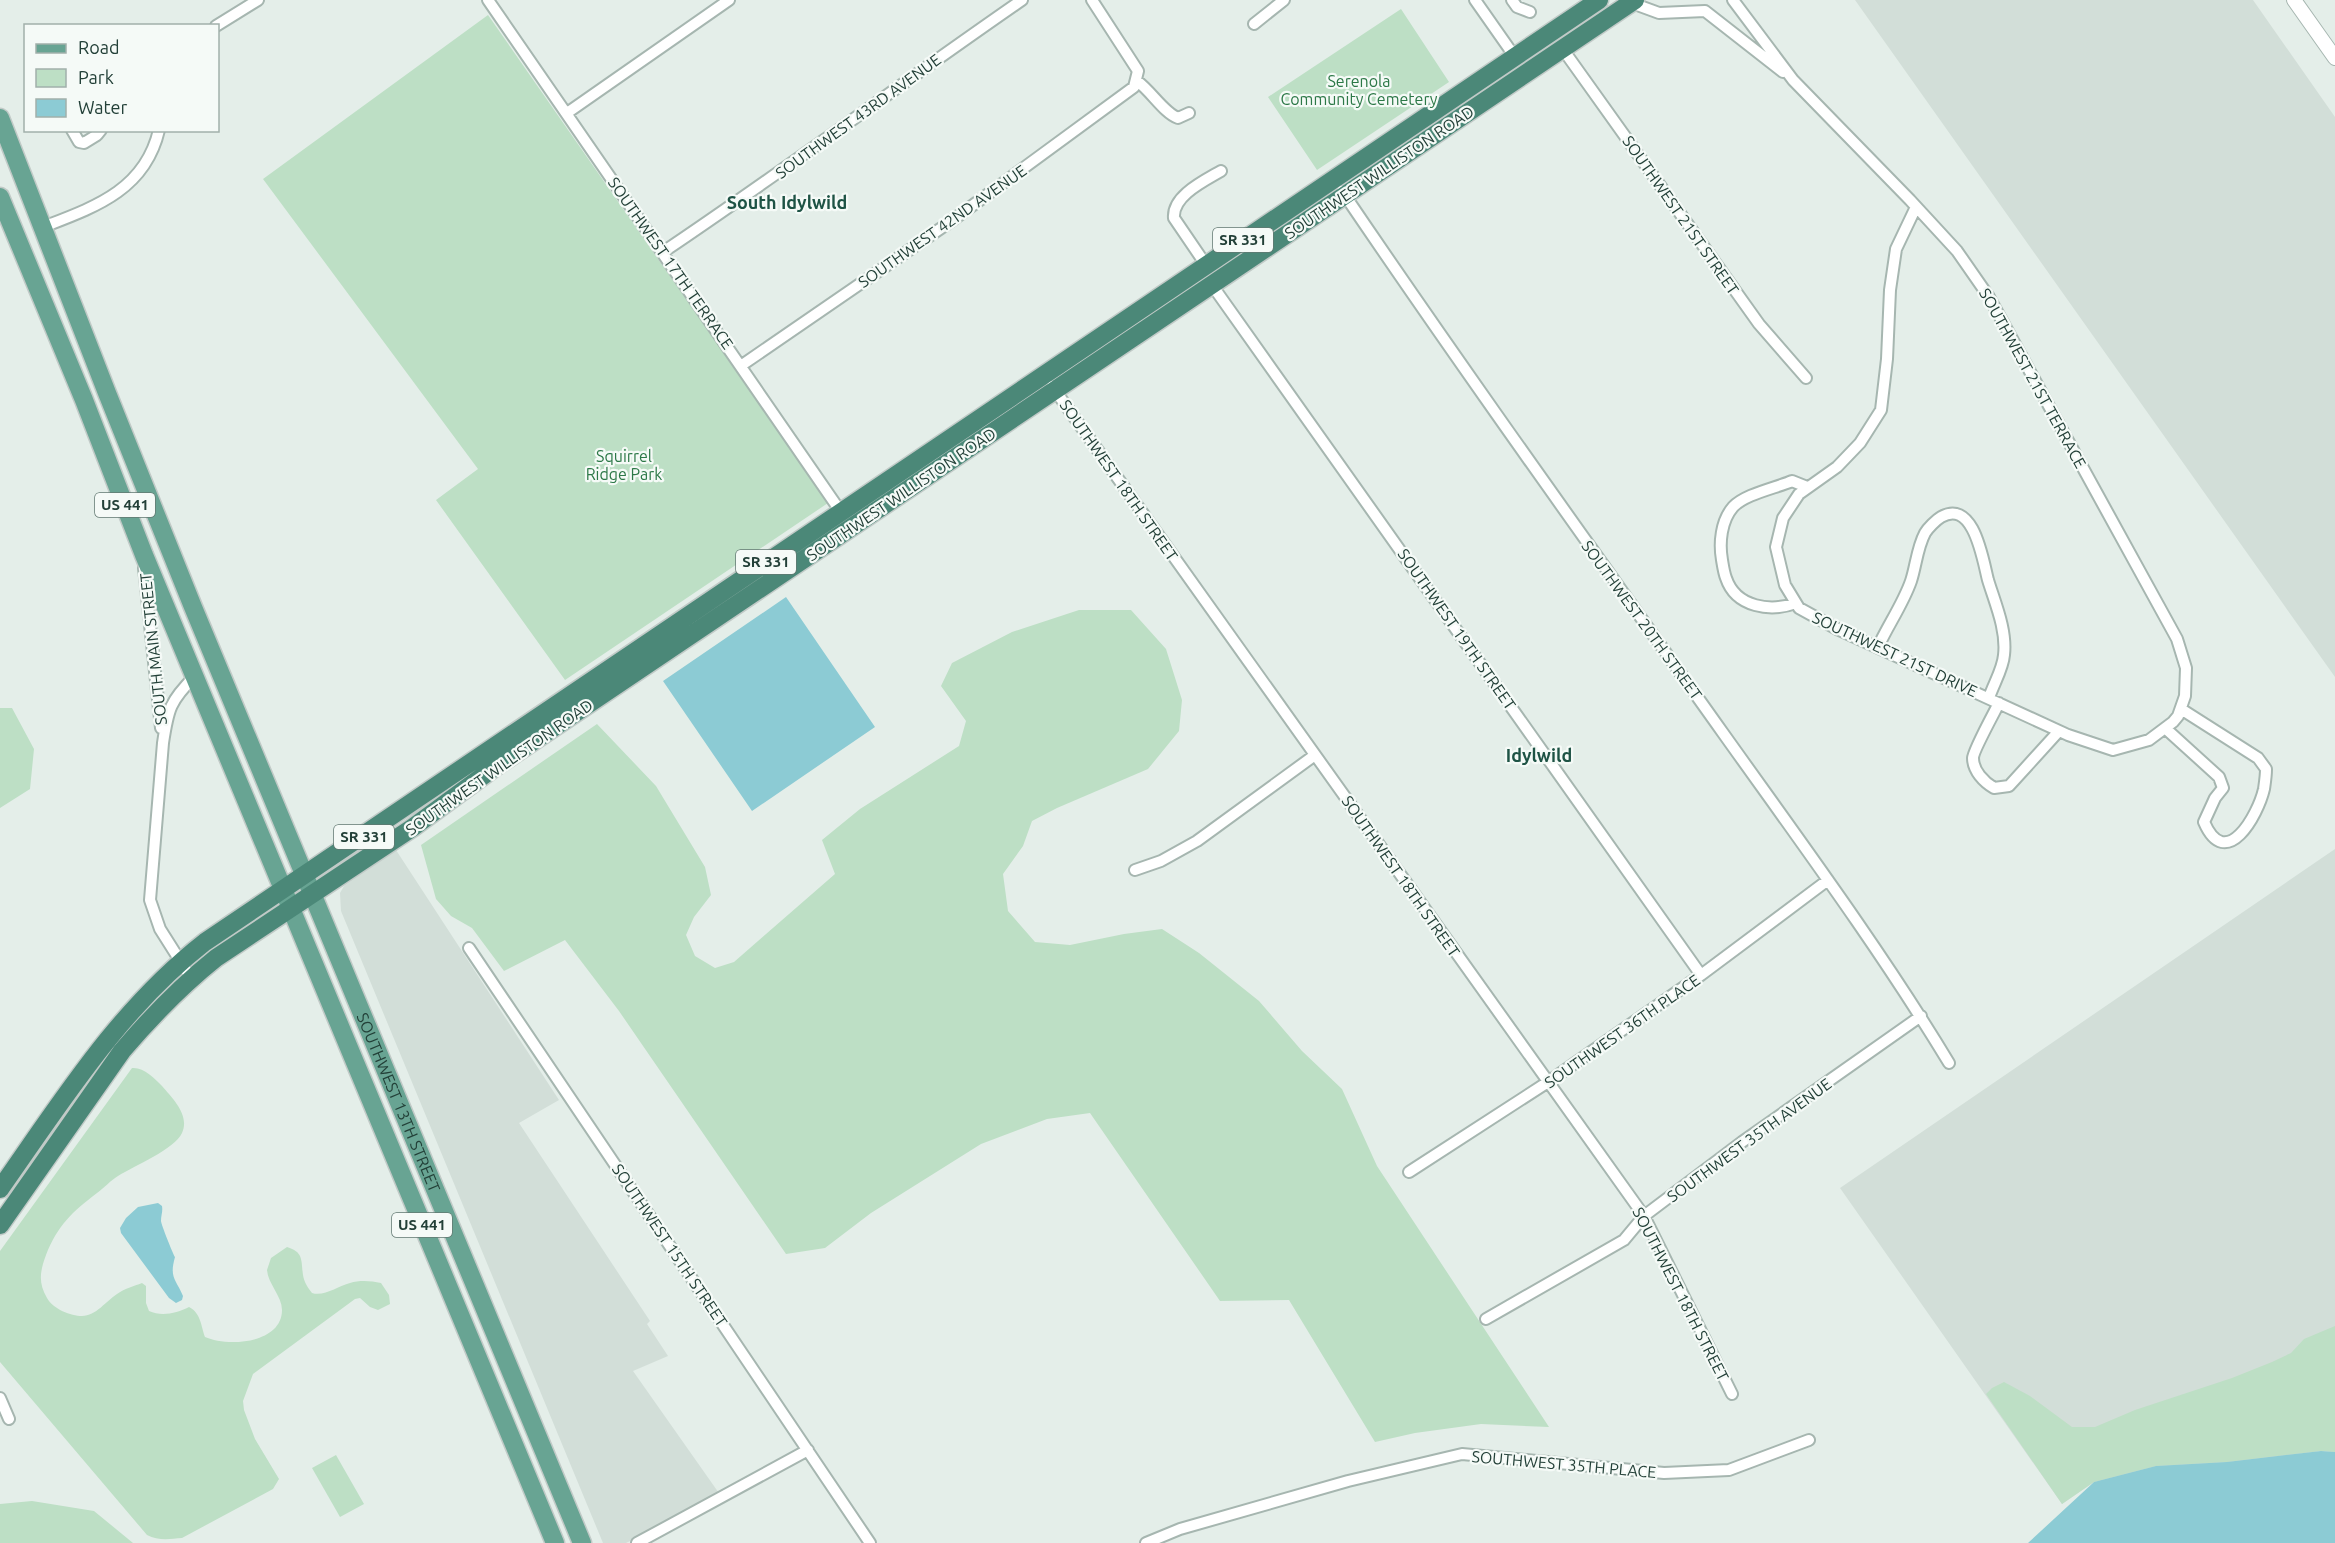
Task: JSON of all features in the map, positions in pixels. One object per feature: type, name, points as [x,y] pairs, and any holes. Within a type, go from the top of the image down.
[{"type":"highway","name":"SOUTHWEST WILLISTON ROAD","points":[[0,1189],[106,1040],[129,1013],[180,962],[231,923],[305,876],[582,686],[1599,0]]},
{"type":"highway","name":"SOUTHWEST WILLISTON ROAD","points":[[0,1225],[122,1051],[144,1024],[191,978],[242,939],[412,828],[495,767],[1212,285],[1629,1]]},
{"type":"highway","points":[[582,686],[593,701]]},
{"type":"main road","name":"US 441","points":[[0,118],[107,393],[312,894]]},
{"type":"main road","name":"US 441","points":[[0,196],[84,400],[144,555],[290,908]]},
{"type":"main road","points":[[17,238],[43,227]]},
{"type":"main road","points":[[84,400],[107,393]]},
{"type":"main road","points":[[164,599],[187,590]]},
{"type":"main road","points":[[195,676],[200,662],[199,621]]},
{"type":"main road","name":"SOUTHWEST 13TH STREET","points":[[312,894],[582,1543]]},
{"type":"main road","name":"SOUTHWEST 13TH STREET","points":[[290,908],[555,1543]]},
{"type":"main road","points":[[406,1187],[432,1183]]},
{"type":"main road","points":[[506,1425],[529,1416]]},
{"type":"street","points":[[219,24],[258,0]]},
{"type":"street","name":"SOUTHWEST 17TH TERRACE","points":[[488,0],[742,365],[852,528]]},
{"type":"street","points":[[567,113],[729,0]]},
{"type":"street","name":"SOUTHWEST 43RD AVENUE","points":[[663,252],[752,192],[850,120],[1022,0]]},
{"type":"street","points":[[1092,0],[1138,71],[1137,81],[1153,94],[1171,115],[1178,118],[1189,113]]},
{"type":"street","points":[[1254,24],[1284,0]]},
{"type":"street","points":[[1475,0],[1515,57]]},
{"type":"street","points":[[1512,0],[1517,6],[1530,12]]},
{"type":"street","name":"SOUTHWEST 21ST TERRACE","points":[[1733,0],[1793,80],[1957,251],[1989,297],[2177,639],[2186,668],[2185,696],[2181,708],[2169,725]]},
{"type":"street","points":[[2294,0],[2335,58]]},
{"type":"street","name":"SOUTHWEST 21ST TERRACE","points":[[1629,1],[1659,13],[1705,11],[1793,80]]},
{"type":"street","name":"SOUTHWEST 21ST STREET","points":[[1562,48],[1759,324],[1806,378]]},
{"type":"street","name":"SOUTHWEST 42ND AVENUE","points":[[742,365],[1012,177],[1134,87],[1137,81]]},
{"type":"street","points":[[73,132],[79,142],[84,143],[100,132]]},
{"type":"street","points":[[43,227],[83,212],[124,188],[138,176],[147,164],[158,132]]},
{"type":"street","points":[[1206,265],[1173,218],[1173,210],[1180,200],[1221,171]]},
{"type":"street","name":"SOUTHWEST 20TH STREET","points":[[1334,178],[1563,510],[1828,880],[1921,1016],[1949,1063]]},
{"type":"street","name":"SOUTHWEST 21ST DRIVE","points":[[1916,207],[1896,249],[1890,290],[1887,359],[1881,410],[1860,443],[1837,466],[1798,494],[1783,518],[1776,547],[1785,585],[1799,608],[1839,630],[2059,731],[2113,750],[2149,740],[2169,725]]},
{"type":"street","name":"SOUTHWEST 19TH STREET","points":[[1212,285],[1412,564],[1701,975]]},
{"type":"street","name":"SOUTHWEST 18TH STREET","points":[[1044,374],[1644,1216],[1732,1394]]},
{"type":"street","points":[[1796,603],[1782,608],[1767,609],[1749,603],[1736,594],[1726,580],[1720,548],[1724,526],[1734,506],[1758,493],[1792,481],[1807,487]]},
{"type":"street","points":[[1878,647],[1910,585],[1926,531],[1940,517],[1949,514],[1960,515],[1973,529],[1981,548],[1995,598],[2004,656],[1994,700],[1972,756],[1974,768],[1994,788],[2008,786],[2059,731]]},
{"type":"street","name":"SOUTH MAIN STREET","points":[[144,555],[163,743]]},
{"type":"street","name":"SOUTH MAIN STREET","points":[[191,978],[160,929],[150,900],[163,743],[170,706],[175,697],[195,676]]},
{"type":"street","points":[[2169,725],[2219,777],[2223,788],[2215,798],[2204,822],[2208,832],[2216,841],[2226,843],[2234,840],[2243,833],[2264,790],[2266,769],[2258,758],[2181,708]]},
{"type":"street","points":[[1135,870],[1161,861],[1197,841],[1315,755]]},
{"type":"street","name":"SOUTHWEST 36TH PLACE","points":[[1409,1173],[1548,1082],[1701,975],[1828,880]]},
{"type":"street","name":"SOUTHWEST 15TH STREET","points":[[469,948],[870,1543]]},
{"type":"street","name":"SOUTHWEST 35TH AVENUE","points":[[1486,1319],[1624,1240],[1644,1216],[1742,1142],[1921,1016]]},
{"type":"street","points":[[0,1398],[9,1419]]},
{"type":"street","name":"SOUTHWEST 35TH PLACE","points":[[1146,1543],[1179,1529],[1348,1481],[1462,1455],[1664,1473],[1729,1470],[1809,1440]]},
{"type":"street","points":[[637,1543],[808,1450]]},
{"type":"shaded area","points":[[1855,0],[2253,0],[2335,117],[2335,677]]},
{"type":"shaded area","points":[[2335,849],[2335,1452],[2321,1451],[2094,1482],[2062,1504],[1840,1188]]},
{"type":"shaded area","points":[[396,850],[559,1100],[519,1123],[650,1321],[647,1324],[668,1356],[633,1371],[721,1496],[626,1543],[603,1543],[341,911],[340,893],[344,886]]},
{"type":"green space","name":"Serenola Community Cemetery","points":[[1401,9],[1449,82],[1317,170],[1268,97]]},
{"type":"green space","name":"Squirrel Ridge Park","points":[[488,15],[828,503],[565,680],[436,500],[478,469],[263,179]]},
{"type":"green space","points":[[1079,610],[1131,610],[1166,649],[1182,700],[1179,731],[1148,769],[1032,821],[1023,846],[1003,874],[1008,911],[1035,942],[1070,945],[1162,929],[1199,953],[1259,1001],[1302,1051],[1342,1089],[1377,1166],[1549,1427],[1481,1424],[1415,1433],[1375,1442],[1289,1300],[1220,1301],[1090,1113],[1047,1119],[981,1144],[871,1213],[825,1248],[786,1254],[619,1011],[565,940],[504,971],[472,928],[451,916],[436,899],[421,845],[597,724],[656,786],[705,867],[711,895],[694,917],[686,935],[695,956],[715,968],[734,962],[835,874],[822,840],[860,809],[959,746],[966,721],[941,686],[952,663],[1012,632]]},
{"type":"green space","points":[[0,708],[12,708],[34,749],[30,789],[0,808]]},
{"type":"green space","points":[[132,1068],[141,1069],[148,1074],[175,1102],[184,1120],[182,1133],[163,1151],[113,1180],[80,1206],[61,1227],[46,1255],[41,1272],[42,1287],[53,1305],[73,1315],[87,1315],[96,1311],[120,1292],[142,1283],[146,1286],[146,1303],[149,1311],[169,1314],[189,1307],[198,1316],[205,1337],[226,1342],[252,1340],[273,1330],[280,1321],[281,1305],[267,1270],[271,1258],[287,1247],[299,1254],[304,1280],[312,1293],[326,1292],[354,1282],[381,1283],[389,1295],[390,1304],[378,1310],[370,1307],[360,1298],[355,1299],[253,1374],[243,1401],[244,1410],[255,1439],[279,1479],[273,1489],[182,1538],[160,1539],[147,1535],[0,1362],[0,1251]]},
{"type":"green space","points":[[2335,1326],[2335,1452],[2321,1451],[2227,1462],[2156,1466],[2094,1482],[2062,1504],[1986,1394],[2004,1382],[2030,1396],[2072,1427],[2095,1427],[2135,1410],[2232,1378],[2272,1362],[2291,1353],[2304,1339]]},
{"type":"green space","points":[[336,1455],[364,1504],[340,1517],[312,1468]]},
{"type":"green space","points":[[32,1501],[94,1511],[133,1543],[0,1543],[0,1504]]},
{"type":"water","points":[[786,597],[875,727],[752,811],[663,681]]},
{"type":"water","points":[[158,1203],[162,1206],[161,1221],[175,1257],[173,1274],[183,1296],[182,1300],[176,1303],[169,1298],[121,1233],[120,1228],[126,1218],[138,1207]]},
{"type":"water","points":[[2321,1451],[2335,1452],[2335,1543],[2028,1543],[2094,1482],[2156,1466],[2227,1462]]},
{"type":"district","name":"South Idylwild","points":[[787,203]]},
{"type":"district","name":"Idylwild","points":[[1539,756]]}]
